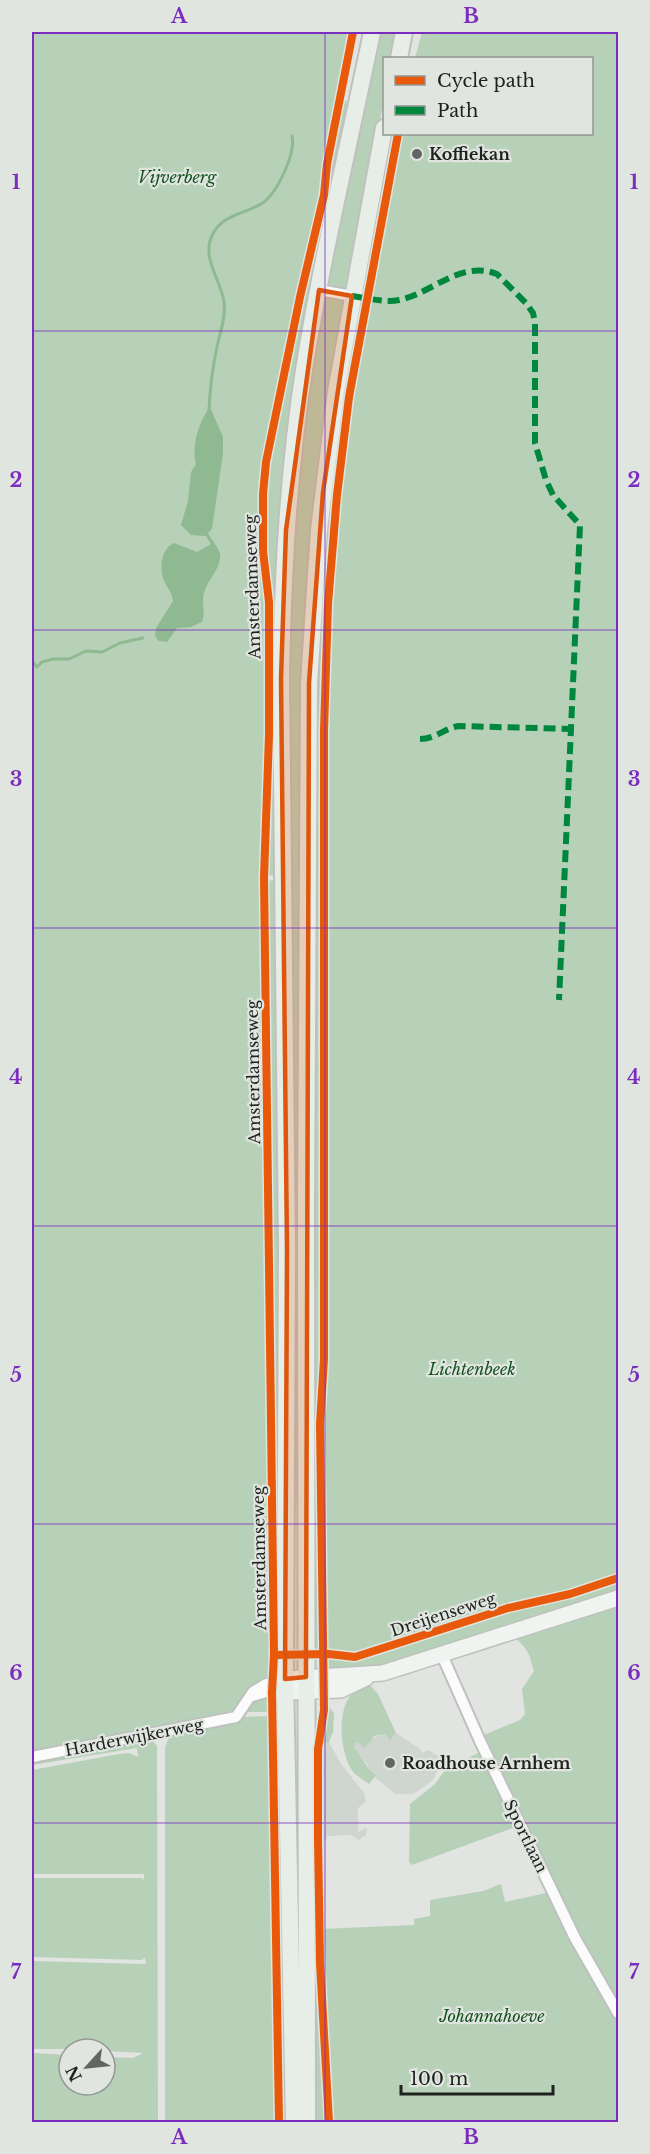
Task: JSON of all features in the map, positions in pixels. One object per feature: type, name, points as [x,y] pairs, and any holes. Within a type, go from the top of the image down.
[{"type":"main road","name":"Amsterdamseweg","points":[[294,2122],[285,1686],[287,1250],[282,613],[286,530],[304,370],[372,32]]},
{"type":"main road","points":[[399,57],[404,32]]},
{"type":"main road","points":[[307,2122],[307,778],[309,683],[324,483],[342,355],[383,133]]},
{"type":"main road","points":[[285,1686],[306,1685],[341,1690],[375,1674],[442,1655],[618,1598]]},
{"type":"street","points":[[319,290],[352,296]]},
{"type":"street","name":"Sportlaan","points":[[442,1655],[480,1742],[575,1938],[618,2013]]},
{"type":"street","name":"Harderwijkerweg","points":[[32,1757],[236,1717],[249,1697],[259,1687],[266,1684],[285,1686]]},
{"type":"highlighted area","points":[[319,290],[352,296],[323,492],[309,683],[306,1677],[285,1679],[287,1250],[281,678],[286,530]]},
{"type":"shaded area","points":[[210,407],[223,437],[223,453],[212,529],[208,533],[219,551],[219,564],[204,593],[202,622],[191,627],[177,628],[167,642],[159,641],[155,636],[156,628],[173,601],[162,572],[163,555],[174,543],[197,552],[211,544],[206,536],[191,535],[181,525],[188,501],[191,472],[196,464],[197,434],[202,419]]},
{"type":"shaded area","points":[[396,1733],[420,1749],[422,1753],[429,1750],[442,1759],[432,1781],[413,1794],[396,1794],[374,1777],[376,1774],[369,1769],[354,1749],[357,1742],[386,1734],[390,1741]]},
{"type":"shaded area","points":[[321,1742],[329,1742],[341,1764],[364,1793],[366,1802],[358,1808],[358,1832],[367,1828],[366,1835],[359,1840],[351,1835],[327,1836],[326,1841],[320,1841]]},
{"type":"green space","name":"Vijverberg","points":[[32,32],[351,32],[326,164],[323,194],[291,331],[263,471],[261,551],[267,592],[267,735],[263,879],[271,1677],[236,1712],[32,1754]]},
{"type":"green space","points":[[378,32],[397,32],[392,57],[383,57],[383,104],[348,288],[337,290],[326,285]]},
{"type":"green space","name":"Lichtenbeek","points":[[422,32],[618,32],[618,1593],[387,1667],[325,1671],[321,1427],[326,1425],[322,1420],[325,1359],[326,731],[328,731],[326,728],[330,604],[339,495],[351,398],[400,135],[593,135],[593,57],[415,57]]},
{"type":"green space","points":[[342,97],[347,102],[341,133],[342,151],[325,232],[319,236],[309,286],[313,292],[302,351],[278,876],[266,875],[271,735],[270,602],[264,551],[266,471],[298,314],[326,196],[329,164]]},
{"type":"green space","points":[[389,135],[396,135],[365,294],[360,292]]},
{"type":"green space","points":[[323,297],[341,298],[346,302],[318,492],[300,1421],[293,1422],[288,603],[299,451]]},
{"type":"green space","points":[[364,302],[342,437],[336,490],[325,661],[322,730],[321,1360],[318,1422],[311,1422],[312,1346],[316,1305],[316,1256],[312,1213],[315,667],[335,440],[353,354],[356,305]]},
{"type":"green space","points":[[266,880],[278,881],[282,1300],[278,1361],[281,1422],[273,1422]]},
{"type":"green space","points":[[311,1426],[318,1426],[320,1651],[312,1652],[316,1528],[311,1471]]},
{"type":"green space","points":[[273,1427],[281,1427],[280,1652],[275,1652]]},
{"type":"green space","points":[[294,1427],[300,1427],[300,1652],[297,1651],[297,1510]]},
{"type":"green space","points":[[618,1603],[618,2009],[593,1967],[481,1736],[520,1720],[525,1714],[522,1689],[534,1671],[528,1652],[518,1641],[516,1635]]},
{"type":"green space","points":[[369,1684],[378,1694],[396,1733],[390,1741],[386,1734],[374,1736],[365,1748],[357,1742],[354,1747],[376,1775],[369,1784],[354,1773],[349,1765],[343,1742],[342,1718],[349,1697],[358,1689]]},
{"type":"green space","points":[[264,1696],[271,1698],[270,1712],[245,1712],[252,1700]]},
{"type":"green space","points":[[328,1706],[334,1713],[333,1732],[329,1742],[321,1742],[326,1707]]},
{"type":"green space","points":[[270,1716],[277,2122],[165,2122],[165,1747],[171,1733],[235,1722],[243,1717]]},
{"type":"green space","points":[[150,1737],[157,1746],[158,2122],[32,2122],[32,2053],[57,2054],[57,2097],[117,2097],[117,2057],[133,2058],[143,2053],[117,2052],[117,2037],[57,2037],[57,2049],[32,2049],[32,1961],[146,1964],[145,1958],[142,1960],[32,1957],[32,1878],[142,1878],[144,1880],[144,1874],[32,1874],[32,1770],[119,1754],[129,1753],[138,1757],[137,1748],[32,1765],[32,1760]]},
{"type":"green space","points":[[482,1751],[514,1817],[513,1828],[412,1865],[409,1862],[410,1804],[435,1784],[446,1769]]},
{"type":"green space","points":[[276,1834],[278,1834],[283,1885],[288,2122],[281,2122],[280,2115]]},
{"type":"green space","name":"Johannahoeve","points":[[501,1884],[505,1902],[551,1892],[589,1970],[618,2018],[618,2122],[331,2122],[321,1929],[414,1925],[414,1919],[430,1916],[430,1900],[483,1891]]},
{"type":"green space","points":[[316,1948],[318,1948],[327,2122],[312,2122]]},
{"type":"waterway","points":[[209,410],[224,308],[222,293],[210,259],[210,241],[218,226],[224,221],[258,206],[269,197],[280,181],[289,161],[293,143],[292,136]]},
{"type":"waterway","points":[[32,661],[37,667],[42,662],[69,659],[86,651],[102,652],[120,643],[143,638]]},
{"type":"marked path","points":[[352,296],[394,301],[411,296],[459,274],[484,271],[497,274],[533,313],[535,323],[535,443],[553,495],[580,525],[559,1000]]},
{"type":"marked path","points":[[420,739],[459,726],[571,729]]},
{"type":"cycle path","points":[[279,2122],[272,1692],[274,1655],[264,878],[269,735],[269,602],[263,551],[263,494],[266,462],[300,297],[324,195],[327,164],[353,32]]},
{"type":"cycle path","points":[[329,2122],[320,1963],[318,1839],[318,1749],[324,1710],[320,1424],[324,1359],[324,730],[328,604],[337,495],[349,397],[398,135]]},
{"type":"cycle path","name":"Dreijenseweg","points":[[274,1655],[329,1654],[355,1657],[508,1608],[570,1594],[618,1578]]},
{"type":"place","name":"Koffiekan","points":[[417,154]]},
{"type":"place","name":"Roadhouse Arnhem","points":[[390,1763]]}]
